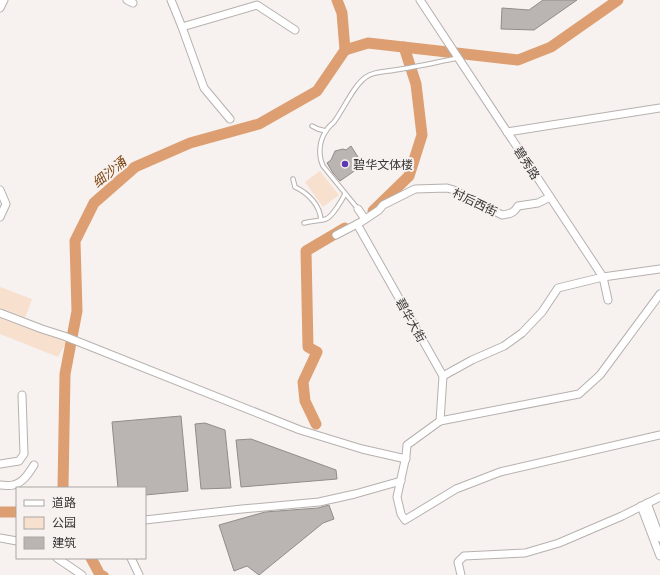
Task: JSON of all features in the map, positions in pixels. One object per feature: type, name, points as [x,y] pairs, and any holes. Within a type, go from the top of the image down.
[{"type":"street","points":[[0,8],[4,0]]},
{"type":"street","points":[[171,0],[204,88],[230,119]]},
{"type":"street","name":"碧秀路","points":[[420,0],[603,278]]},
{"type":"street","points":[[182,27],[257,5],[295,30]]},
{"type":"street","points":[[507,132],[660,108]]},
{"type":"street","name":"村后西街","points":[[336,235],[365,219],[379,210],[383,205],[415,189],[447,188],[454,190],[502,215],[514,212],[518,206],[538,203],[550,197]]},
{"type":"street","points":[[0,190],[6,204],[0,217]]},
{"type":"street","points":[[358,209],[365,219]]},
{"type":"street","name":"碧华大街","points":[[357,224],[443,376]]},
{"type":"street","points":[[440,421],[443,376],[472,360],[504,346],[522,333],[542,312],[558,288],[603,278],[660,269]]},
{"type":"street","points":[[603,278],[608,300]]},
{"type":"street","points":[[660,294],[600,375],[579,394],[440,421],[407,445],[406,459],[397,497],[400,514],[405,520],[456,489],[500,472],[660,435]]},
{"type":"street","points":[[0,313],[64,336],[300,430],[362,449],[406,459]]},
{"type":"street","points":[[0,464],[19,461],[24,454],[22,395]]},
{"type":"street","points":[[0,485],[13,485],[22,481],[34,465]]},
{"type":"street","points":[[146,520],[319,502],[355,494],[401,480]]},
{"type":"street","points":[[461,575],[458,562],[464,556],[525,553],[559,543],[622,516],[660,497]]},
{"type":"street","points":[[644,505],[660,538]]},
{"type":"street","points":[[644,505],[660,556]]},
{"type":"street","points":[[0,538],[16,541]]},
{"type":"street","points":[[58,559],[82,575]]},
{"type":"street","points":[[131,559],[139,575]]},
{"type":"lane","points":[[358,209],[323,166],[320,160],[320,146],[326,131],[363,79],[374,73],[458,58]]},
{"type":"lane","points":[[312,126],[326,131]]},
{"type":"lane","points":[[293,179],[295,187],[302,190],[318,208],[321,220]]},
{"type":"lane","points":[[304,223],[328,219],[333,214],[334,210],[345,194]]},
{"type":"green space","points":[[320,171],[339,195],[323,207],[305,182]]},
{"type":"green space","points":[[0,287],[32,299],[25,318],[0,308]]},
{"type":"green space","points":[[0,318],[67,341],[58,357],[0,334]]},
{"type":"building","points":[[543,0],[577,0],[534,30],[501,29],[502,8],[529,10]]},
{"type":"building","name":"碧华文体楼","points":[[351,146],[363,165],[340,181],[327,163],[331,160],[335,151],[343,149],[346,150]]},
{"type":"building","points":[[181,416],[188,491],[146,495],[146,487],[118,487],[112,422]]},
{"type":"building","points":[[205,423],[225,430],[231,488],[201,489],[195,424]]},
{"type":"building","points":[[251,439],[336,470],[337,479],[241,487],[236,440]]},
{"type":"building","points":[[329,505],[334,519],[323,523],[259,575],[247,566],[234,571],[219,525],[265,512],[318,508]]},
{"type":"waterway","name":"细沙涌","points":[[63,487],[65,374],[77,311],[75,241],[94,203],[135,167],[190,143],[259,124],[317,91],[345,50],[342,13],[337,0]]},
{"type":"waterway","points":[[345,50],[368,43],[518,60],[551,47],[618,0]]},
{"type":"waterway","points":[[373,211],[409,176],[422,135],[416,84],[404,47]]},
{"type":"waterway","points":[[316,424],[305,401],[303,382],[317,352],[308,347],[306,251],[345,228]]},
{"type":"waterway","points":[[0,512],[16,512]]},
{"type":"waterway","points":[[92,559],[98,571]]},
{"type":"waterway","points":[[98,571],[105,575]]},
{"type":"place","name":"碧华文体楼","points":[[345,164]]}]
